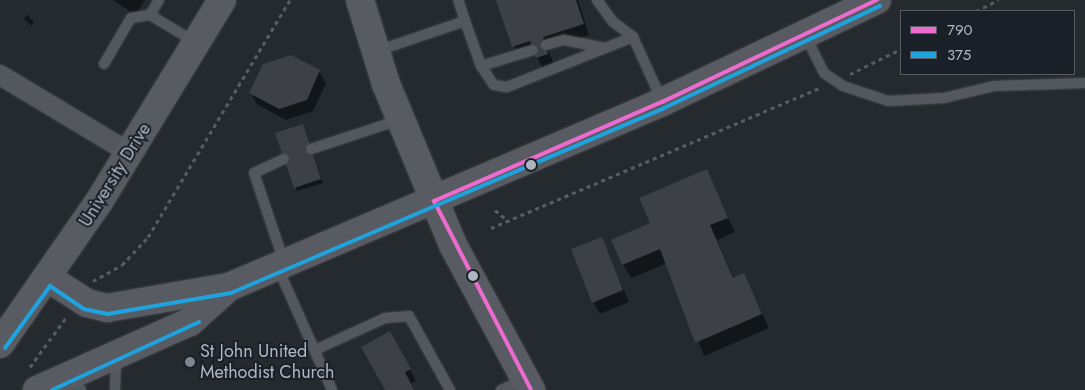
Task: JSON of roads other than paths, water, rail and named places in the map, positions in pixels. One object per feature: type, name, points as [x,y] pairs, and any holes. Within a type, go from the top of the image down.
[{"type":"street","name":"University Drive","points":[[0,344],[48,278],[130,153],[222,0]]},
{"type":"street","points":[[360,0],[400,120],[434,201],[519,386]]},
{"type":"street","points":[[48,278],[87,303],[107,308],[230,288],[662,102],[877,0]]},
{"type":"street","points":[[0,75],[130,153]]},
{"type":"street","points":[[32,380],[73,383],[116,353],[190,322],[230,288]]},
{"type":"lane","points":[[150,15],[159,0]]},
{"type":"lane","points":[[458,0],[481,66],[494,84],[506,87],[633,37]]},
{"type":"lane","points":[[597,0],[612,21],[633,37],[662,102]]},
{"type":"lane","points":[[104,64],[131,18],[150,15],[196,42]]},
{"type":"lane","points":[[376,51],[465,21]]},
{"type":"lane","points":[[804,34],[824,73],[836,81],[888,101],[944,98],[994,86],[1085,83]]},
{"type":"lane","points":[[546,45],[564,40],[605,48]]},
{"type":"lane","points":[[481,66],[533,50]]},
{"type":"lane","points":[[311,149],[400,120]]},
{"type":"lane","points":[[284,159],[254,173],[281,266],[332,390]]},
{"type":"lane","points":[[315,350],[385,318],[409,316],[450,390]]},
{"type":"lane","points":[[115,390],[116,353]]},
{"type":"place","name":"St John United Methodist Church","points":[[190,362]]}]
